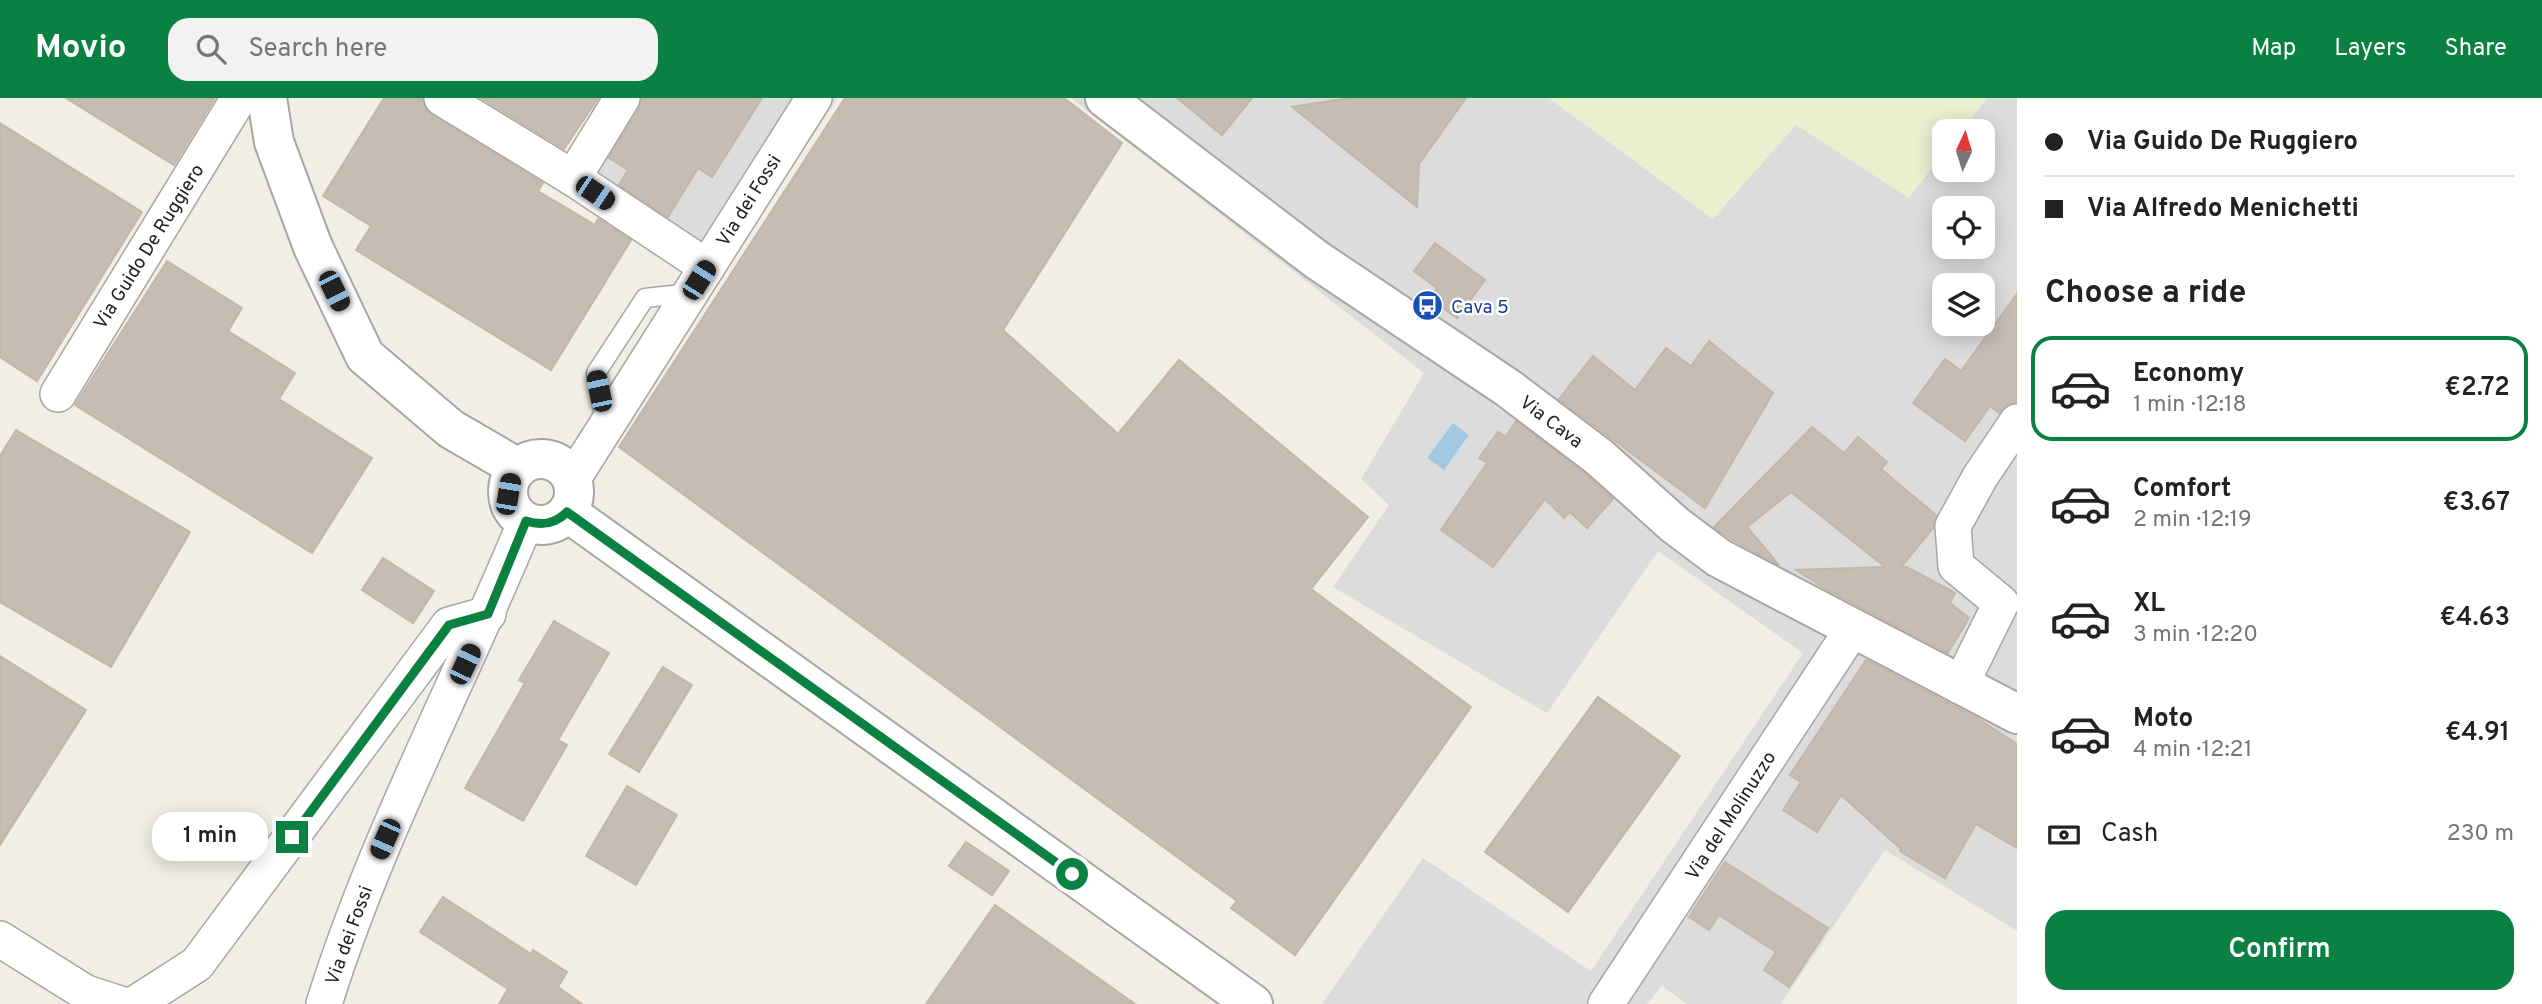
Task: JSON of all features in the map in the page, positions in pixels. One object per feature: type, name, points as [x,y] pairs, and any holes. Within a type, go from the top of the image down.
[{"type":"street","name":"Via Guido De Ruggiero","points":[[58,394],[239,98]]},
{"type":"street","points":[[267,98],[274,142],[313,247],[365,356],[451,429],[518,468]]},
{"type":"street","points":[[442,98],[573,178],[699,280]]},
{"type":"street","points":[[573,178],[622,98]]},
{"type":"street","name":"Via dei Fossi","points":[[569,496],[607,428],[814,98]]},
{"type":"street","name":"Via Cava","points":[[1105,98],[1317,260],[1518,396],[1599,457],[1675,526],[1719,558],[2017,714]]},
{"type":"street","points":[[1960,686],[2001,603],[1956,566],[1953,526],[1980,477],[2017,422]]},
{"type":"street","points":[[530,460],[549,460],[566,470],[569,496],[553,522],[537,524],[526,521],[511,505],[508,494],[511,478],[518,468],[530,460]]},
{"type":"street","points":[[569,496],[1253,1004]]},
{"type":"street","name":"Via dei Fossi","points":[[324,1004],[374,864],[488,614],[526,521]]},
{"type":"street","points":[[135,1004],[197,964],[449,625],[488,614]]},
{"type":"street","name":"Via del Molinuzzo","points":[[1606,1004],[1854,627]]},
{"type":"street","points":[[0,939],[86,993],[120,1004]]},
{"type":"shaded area","points":[[632,98],[838,98],[709,285],[574,190]]},
{"type":"shaded area","points":[[1071,98],[1549,98],[1713,218],[1796,124],[1909,197],[1932,167],[1932,182],[1995,182],[1995,119],[1970,119],[1987,98],[2017,98],[2017,931],[1885,850],[1781,1004],[1687,1004],[1662,986],[1647,1004],[1322,1004],[1423,858],[1591,971],[1803,653],[1658,551],[1547,713],[1333,587],[1389,505],[1361,479],[1424,373]]},
{"type":"green space","points":[[1549,98],[1987,98],[1970,119],[1932,119],[1932,168],[1909,198],[1796,125],[1713,219]]},
{"type":"water","points":[[1453,423],[1469,435],[1444,470],[1427,458]]},
{"type":"building","points":[[66,98],[215,98],[174,165]]},
{"type":"building","points":[[384,98],[422,98],[425,108],[432,115],[543,183],[538,191],[595,225],[598,219],[631,240],[551,370],[356,250],[371,226],[323,196]]},
{"type":"building","points":[[481,98],[598,98],[564,149]]},
{"type":"building","points":[[642,98],[762,98],[712,177],[698,168],[668,217],[619,185],[628,170],[609,158],[639,109]]},
{"type":"building","points":[[845,98],[1064,98],[1122,143],[1003,330],[1118,434],[1179,360],[1368,517],[1311,589],[1471,707],[1295,955],[1231,908],[1237,901],[619,447]]},
{"type":"building","points":[[1177,98],[1252,98],[1222,135]]},
{"type":"building","points":[[1349,98],[1466,98],[1419,164],[1417,207],[1292,107]]},
{"type":"building","points":[[0,123],[142,212],[37,381],[0,357]]},
{"type":"building","points":[[1435,243],[1485,280],[1457,318],[1430,298],[1437,288],[1414,271]]},
{"type":"building","points":[[167,261],[242,308],[228,331],[295,373],[279,399],[372,458],[312,553],[75,405]]},
{"type":"building","points":[[2017,294],[2017,402],[2008,404],[1999,413],[1990,406],[1965,441],[1913,403],[1945,359],[1961,371],[1986,336],[1995,336],[1995,324]]},
{"type":"building","points":[[1709,341],[1773,393],[1705,508],[1559,399],[1593,356],[1635,390],[1666,348],[1691,366]]},
{"type":"building","points":[[1516,421],[1613,499],[1587,528],[1570,512],[1564,518],[1545,499],[1493,567],[1441,530],[1487,463],[1479,458],[1498,432],[1506,437]]},
{"type":"building","points":[[1812,427],[1844,453],[1858,437],[1887,462],[1881,469],[1936,515],[1933,528],[1901,567],[1907,567],[1955,593],[1950,603],[1969,618],[1948,653],[1824,588],[1796,570],[1885,567],[1791,492],[1747,527],[1779,565],[1714,527]]},
{"type":"building","points":[[16,430],[190,532],[111,667],[0,602],[0,456]]},
{"type":"building","points":[[383,558],[434,591],[413,623],[362,590]]},
{"type":"building","points":[[554,621],[609,653],[558,740],[567,745],[523,821],[465,788],[525,683],[519,680]]},
{"type":"building","points":[[0,656],[86,710],[0,845]]},
{"type":"building","points":[[1866,660],[1977,718],[2017,744],[2017,848],[1976,824],[1945,878],[1900,851],[1901,849],[1841,795],[1817,832],[1783,810],[1801,782],[1790,775]]},
{"type":"building","points":[[663,667],[692,685],[639,772],[609,754]]},
{"type":"building","points":[[1598,697],[1680,756],[1568,912],[1485,852]]},
{"type":"building","points":[[627,786],[677,815],[636,885],[586,856]]},
{"type":"building","points":[[966,842],[1009,871],[992,895],[949,866]]},
{"type":"building","points":[[1725,862],[1828,928],[1789,987],[1764,970],[1776,952],[1719,915],[1709,930],[1689,917]]},
{"type":"building","points":[[443,897],[531,954],[533,950],[567,972],[558,987],[582,1004],[499,1004],[508,989],[420,932]]},
{"type":"building","points":[[995,905],[1135,1004],[926,1004]]},
{"type":"place","name":"Cava 5","points":[[1428,306]]},
{"type":"route","points":[[292,837],[449,625],[488,614],[526,521],[537,524],[553,522],[567,512],[1072,874]]}]
